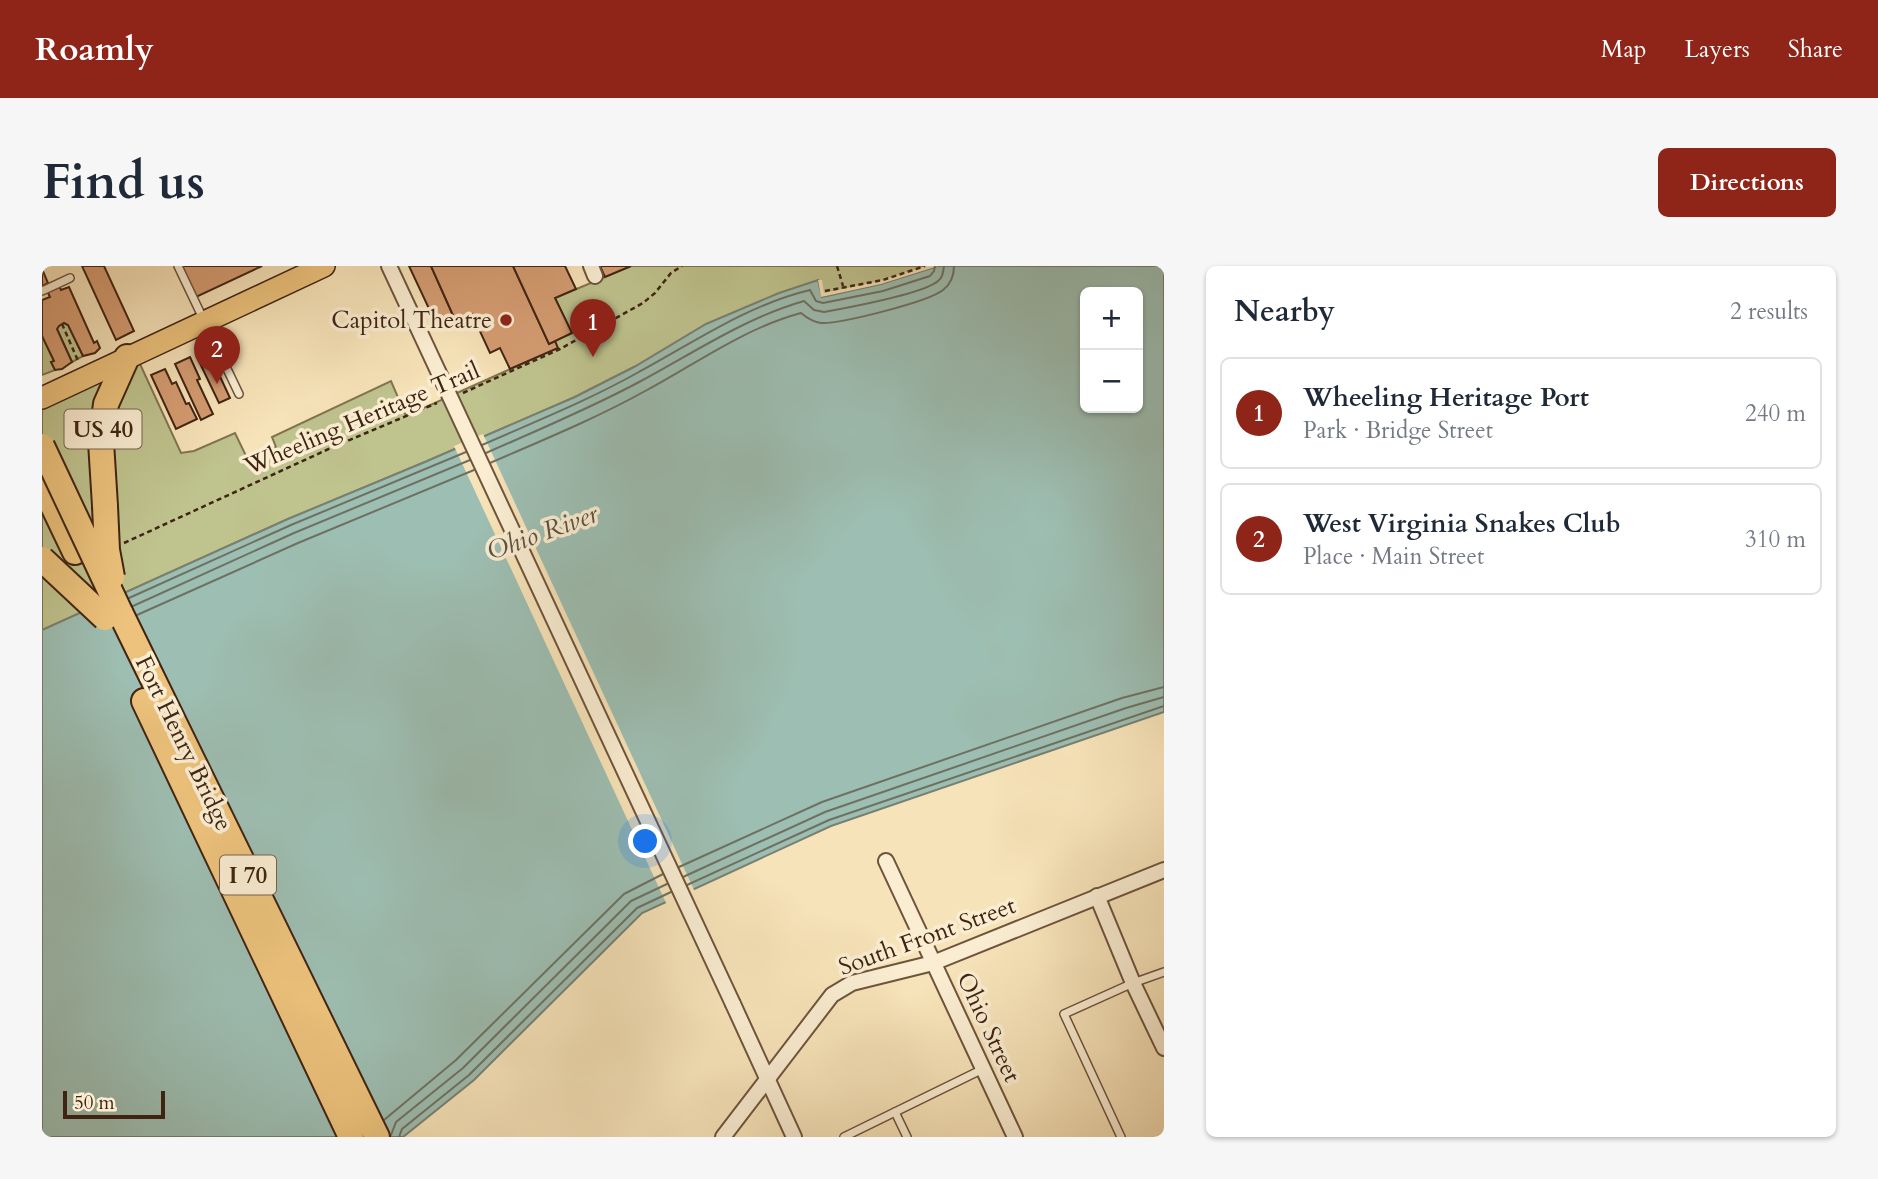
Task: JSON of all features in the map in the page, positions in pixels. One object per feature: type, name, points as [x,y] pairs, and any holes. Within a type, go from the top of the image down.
[{"type":"highway","name":"US 40","points":[[112,615],[101,442],[106,404],[127,357]]},
{"type":"highway","name":"I 70","points":[[42,446],[112,615]]},
{"type":"highway","name":"I 70","points":[[42,483],[75,552],[112,615]]},
{"type":"highway","points":[[42,498],[75,552]]},
{"type":"highway","points":[[42,559],[112,615]]},
{"type":"highway","name":"Fort Henry Bridge","points":[[112,615],[351,1137]]},
{"type":"highway","name":"Fort Henry Bridge","points":[[112,615],[377,1137]]},
{"type":"main road","points":[[42,398],[324,266]]},
{"type":"street","points":[[388,266],[794,1137]]},
{"type":"street","name":"Ohio Street","points":[[886,861],[1015,1137]]},
{"type":"street","name":"South Front Street","points":[[723,1137],[832,995],[852,983],[933,963],[1164,870]]},
{"type":"street","points":[[1097,896],[1133,983],[1164,1048]]},
{"type":"lane","points":[[178,266],[239,394]]},
{"type":"lane","points":[[42,291],[70,278]]},
{"type":"lane","points":[[1121,1137],[1064,1014],[1164,972]]},
{"type":"lane","points":[[844,1137],[984,1069]]},
{"type":"lane","points":[[895,1112],[907,1137]]},
{"type":"path","name":"Wheeling Heritage Trail","points":[[463,393],[560,349],[643,303],[671,273],[682,266]]},
{"type":"path","points":[[837,266],[844,287]]},
{"type":"path","points":[[825,291],[883,279],[925,266]]},
{"type":"path","points":[[62,324],[79,363]]},
{"type":"path","name":"Wheeling Heritage Trail","points":[[116,547],[333,447],[438,403]]},
{"type":"green space","points":[[631,266],[938,266],[634,367],[575,397],[288,519],[42,630],[42,398],[135,353],[181,453],[194,451],[235,433],[248,460],[276,447],[272,437],[391,381],[406,416],[557,348],[555,341],[572,333],[555,298]]},
{"type":"green space","points":[[64,323],[68,325],[83,356],[72,362],[57,329]]},
{"type":"green space","points":[[42,336],[54,361],[51,362],[55,370],[42,375]]},
{"type":"water","name":"Ohio River","points":[[938,266],[1164,266],[1164,712],[831,826],[642,913],[474,1080],[403,1137],[42,1137],[42,630],[288,519],[575,397],[634,367],[706,324],[779,293],[818,280],[822,297],[881,284]]},
{"type":"pier","points":[[926,266],[938,266],[881,284],[821,297],[818,280],[822,280],[824,293],[880,281]]},
{"type":"pier","points":[[483,434],[695,892],[667,905],[454,446]]},
{"type":"building","points":[[82,266],[104,266],[134,331],[116,340]]},
{"type":"building","points":[[181,266],[262,266],[196,297]]},
{"type":"building","points":[[409,266],[431,266],[456,322],[439,330]]},
{"type":"building","name":"Capitol Theatre","points":[[431,266],[513,266],[549,344],[555,341],[558,348],[510,369],[500,348],[490,353],[472,314],[456,322]]},
{"type":"building","points":[[513,266],[565,266],[576,289],[555,298],[572,333],[549,344]]},
{"type":"building","points":[[600,266],[631,266],[605,277]]},
{"type":"building","points":[[42,269],[48,283],[42,286]]},
{"type":"building","points":[[59,286],[61,290],[69,287],[94,343],[97,341],[100,348],[95,353],[83,356],[68,325],[64,323],[57,329],[72,362],[55,370],[51,362],[54,361],[42,336],[42,300],[50,297],[47,291]]},
{"type":"building","points":[[213,347],[222,368],[217,370],[230,398],[219,403],[196,355]]},
{"type":"building","points":[[190,357],[200,379],[197,380],[213,414],[201,420],[175,364]]},
{"type":"building","points":[[165,369],[172,384],[176,382],[186,404],[189,403],[197,419],[176,429],[151,375]]},
{"type":"place","name":"Capitol Theatre","points":[[506,320]]},
{"type":"place","name":"Wheeling Heritage Port","points":[[593,357]]},
{"type":"place","name":"West Virginia Snakes Club","points":[[217,384]]}]
